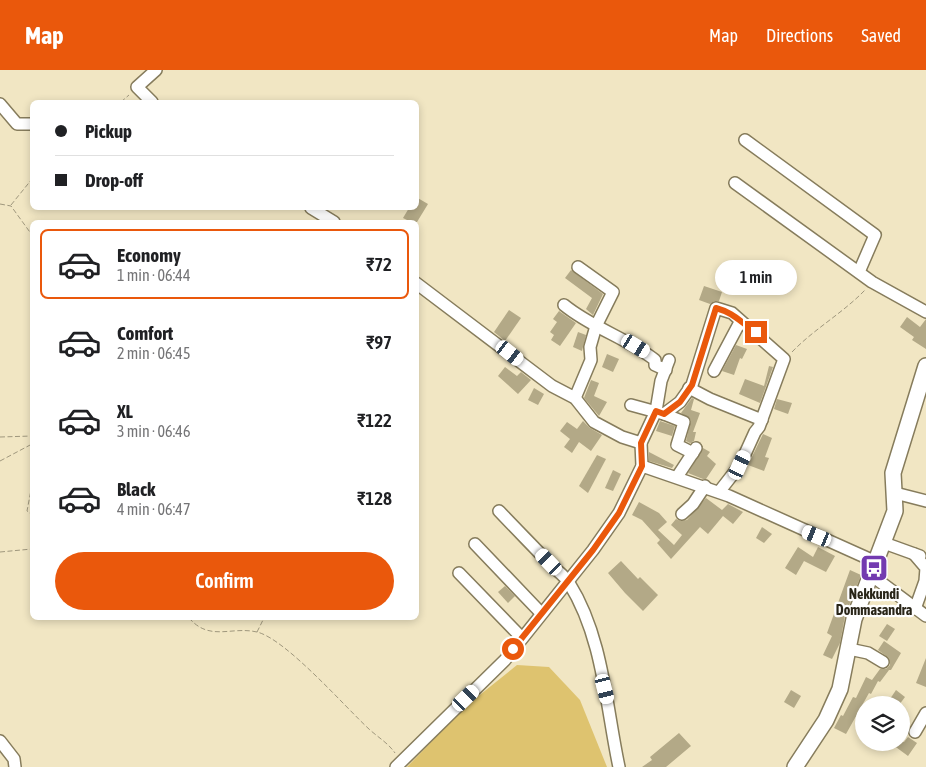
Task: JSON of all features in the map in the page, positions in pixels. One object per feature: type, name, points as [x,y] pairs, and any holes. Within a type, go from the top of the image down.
[{"type":"main road","points":[[795,767],[826,720],[840,689],[854,619],[895,511],[893,473],[926,366]]},
{"type":"street","points":[[150,100],[137,87],[156,70]]},
{"type":"street","points":[[0,104],[17,124],[30,124]]},
{"type":"street","points":[[745,140],[875,235],[859,272]]},
{"type":"street","points":[[735,183],[872,282],[926,312]]},
{"type":"street","points":[[314,210],[331,220]]},
{"type":"street","points":[[575,398],[591,360],[590,347],[596,326],[613,292],[578,267]]},
{"type":"street","points":[[419,285],[552,386],[575,398],[594,422],[622,437],[641,443]]},
{"type":"street","points":[[564,305],[580,318],[610,331],[648,354],[655,360],[655,365],[667,365],[657,398],[660,413]]},
{"type":"street","points":[[398,764],[505,660],[619,513],[642,466],[641,443],[660,413],[680,402],[690,388],[716,308],[732,313],[740,322],[756,332],[784,359],[762,420],[740,465],[719,492]]},
{"type":"street","points":[[714,371],[740,322]]},
{"type":"street","points":[[690,388],[710,399],[762,420]]},
{"type":"street","points":[[631,405],[684,422],[677,445],[695,450],[678,478]]},
{"type":"street","points":[[642,466],[719,492],[874,569],[926,616]]},
{"type":"street","points":[[682,514],[693,504],[705,486]]},
{"type":"street","points":[[895,493],[926,501]]},
{"type":"street","points":[[499,511],[568,581],[592,636],[608,702],[611,731],[619,767]]},
{"type":"street","points":[[884,543],[923,562],[926,581],[915,608]]},
{"type":"street","points":[[476,544],[541,613]]},
{"type":"street","points":[[459,573],[522,638]]},
{"type":"street","points":[[849,649],[868,653],[883,662]]},
{"type":"street","points":[[915,732],[926,713]]},
{"type":"street","points":[[0,741],[14,759],[14,767]]},
{"type":"path","points":[[123,100],[137,87]]},
{"type":"path","points":[[11,206],[30,182]]},
{"type":"path","points":[[0,204],[11,206],[30,232]]},
{"type":"path","points":[[784,359],[804,339],[853,303],[872,282]]},
{"type":"path","points":[[0,436],[30,436]]},
{"type":"path","points":[[0,461],[30,445]]},
{"type":"path","points":[[30,495],[27,511],[30,513]]},
{"type":"path","points":[[0,552],[30,549]]},
{"type":"path","points":[[191,620],[201,629],[257,632],[275,643],[301,663],[370,730],[390,746],[398,764]]},
{"type":"path","points":[[257,632],[263,620]]},
{"type":"shaded area","points":[[517,665],[549,667],[580,700],[607,767],[407,767],[466,706]]},
{"type":"building","points":[[419,199],[428,204],[418,220],[403,218],[408,210],[419,210]]},
{"type":"building","points":[[571,270],[603,294],[593,315],[586,309],[592,298],[565,278]]},
{"type":"building","points":[[704,286],[722,292],[719,301],[714,301],[710,304],[699,300]]},
{"type":"building","points":[[509,310],[521,318],[505,341],[494,332]]},
{"type":"building","points":[[559,311],[576,323],[560,346],[551,340],[554,335],[550,332],[557,322],[553,319]]},
{"type":"building","points":[[907,317],[920,327],[926,319],[926,349],[912,340],[914,337],[900,327]]},
{"type":"building","points":[[578,332],[586,335],[582,351],[573,347]]},
{"type":"building","points":[[736,345],[747,349],[742,359],[740,358],[734,375],[722,371]]},
{"type":"building","points":[[607,354],[619,359],[613,372],[602,367]]},
{"type":"building","points":[[769,366],[773,367],[760,403],[739,394],[745,379],[764,386]]},
{"type":"building","points":[[505,367],[517,376],[521,372],[531,380],[518,394],[498,376]]},
{"type":"building","points":[[591,380],[599,383],[594,396],[607,402],[599,416],[584,398]]},
{"type":"building","points":[[534,388],[544,394],[538,405],[528,400]]},
{"type":"building","points":[[692,398],[694,399],[691,410],[700,413],[693,432],[696,432],[694,441],[690,443],[686,441],[691,420],[681,413]]},
{"type":"building","points":[[777,399],[792,403],[788,414],[774,409]]},
{"type":"building","points":[[583,421],[602,435],[591,451],[579,442],[572,453],[564,447],[570,439],[560,431],[567,422],[577,429]]},
{"type":"building","points":[[660,421],[675,426],[672,436],[656,431]]},
{"type":"building","points":[[763,434],[772,438],[765,457],[769,458],[764,471],[748,465]]},
{"type":"building","points":[[703,448],[710,452],[707,456],[716,464],[706,479],[688,473]]},
{"type":"building","points":[[649,452],[674,465],[672,468],[649,461]]},
{"type":"building","points":[[597,455],[606,459],[588,493],[579,486]]},
{"type":"building","points":[[613,470],[621,474],[613,491],[605,488]]},
{"type":"building","points":[[706,498],[722,510],[728,504],[743,512],[733,524],[723,516],[708,534],[700,527],[671,559],[657,543],[660,540],[642,520],[632,515],[639,502],[659,513],[667,522],[658,530],[674,545],[682,535],[671,525],[676,519],[680,521],[687,520]]},
{"type":"building","points":[[762,527],[772,534],[764,543],[756,538]]},
{"type":"building","points":[[798,547],[813,557],[818,547],[835,556],[826,572],[804,561],[796,575],[785,568]]},
{"type":"building","points":[[621,561],[638,579],[640,577],[658,595],[643,611],[608,573]]},
{"type":"building","points":[[850,570],[861,575],[845,616],[840,643],[832,659],[823,655],[832,636],[827,633]]},
{"type":"building","points":[[505,586],[515,596],[508,603],[498,592]]},
{"type":"building","points":[[887,624],[895,629],[887,641],[879,636]]},
{"type":"building","points":[[884,641],[901,653],[891,670],[880,682],[878,681],[871,694],[857,696],[866,677],[872,680],[880,669],[886,669],[890,665],[889,658],[878,650]]},
{"type":"building","points":[[926,658],[926,687],[916,683]]},
{"type":"building","points":[[791,690],[801,696],[794,708],[784,702]]},
{"type":"building","points":[[896,690],[904,696],[892,696]]},
{"type":"building","points":[[853,697],[855,698],[855,718],[846,734],[834,728]]},
{"type":"building","points":[[679,733],[691,746],[666,767],[642,767],[652,760],[650,757]]},
{"type":"building","points":[[910,738],[917,743],[908,756],[901,751],[910,751]]},
{"type":"place","name":"Nekkundi Dommasandra","points":[[874,568]]},
{"type":"route","points":[[513,649],[593,550],[619,513],[633,480],[642,466],[641,443],[651,426],[656,411],[664,414],[680,402],[692,385],[716,308],[732,313],[740,322],[756,332]]}]
